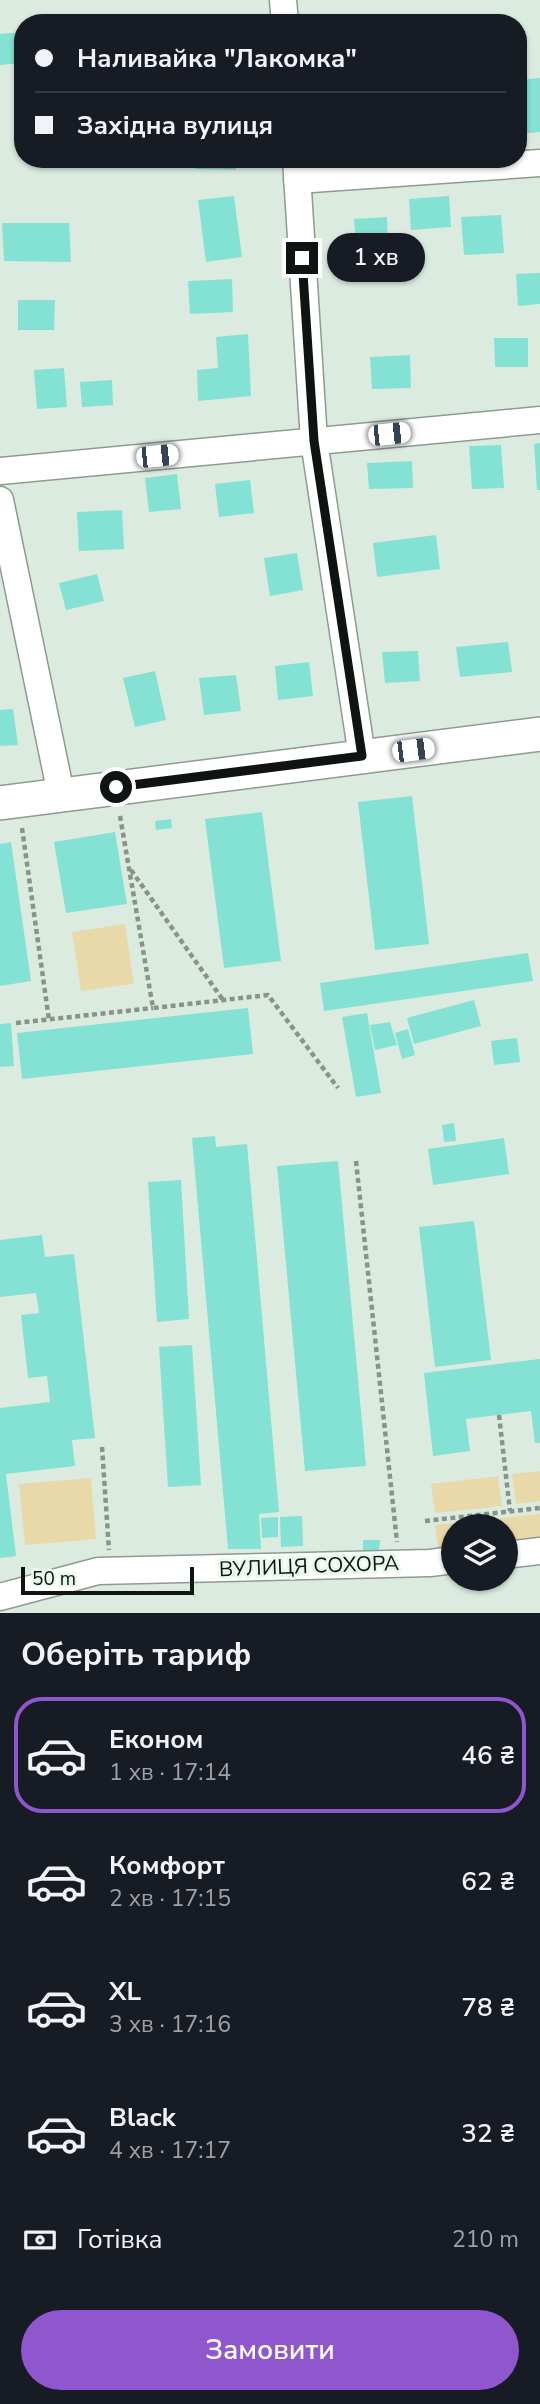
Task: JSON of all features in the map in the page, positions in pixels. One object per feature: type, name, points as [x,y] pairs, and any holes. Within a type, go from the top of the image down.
[{"type":"main road","points":[[0,803],[540,734]]},
{"type":"street","points":[[337,168],[296,169],[314,441],[362,756]]},
{"type":"street","points":[[0,471],[540,420]]},
{"type":"street","points":[[0,500],[61,794]]},
{"type":"street","points":[[518,1554],[540,1551]]},
{"type":"street","name":"ВУЛИЦЯ СОХОРА","points":[[0,1597],[98,1571],[441,1561]]},
{"type":"path","points":[[120,816],[153,1008]]},
{"type":"path","points":[[22,828],[49,1020]]},
{"type":"path","points":[[129,868],[224,1000]]},
{"type":"path","points":[[16,1023],[268,995],[338,1088]]},
{"type":"path","points":[[356,1161],[400,1564]]},
{"type":"path","points":[[499,1415],[509,1511]]},
{"type":"path","points":[[102,1447],[110,1571]]},
{"type":"path","points":[[425,1521],[540,1508]]},
{"type":"shaded area","points":[[125,924],[134,984],[81,991],[72,932]]},
{"type":"shaded area","points":[[540,1471],[540,1501],[516,1504],[512,1474]]},
{"type":"shaded area","points":[[498,1476],[502,1506],[435,1513],[431,1484]]},
{"type":"shaded area","points":[[91,1478],[96,1539],[25,1545],[19,1484]]},
{"type":"shaded area","points":[[540,1514],[540,1543],[518,1546],[518,1516]]},
{"type":"shaded area","points":[[441,1524],[441,1555],[439,1555],[435,1525]]},
{"type":"building","points":[[14,33],[14,64],[0,65],[0,34]]},
{"type":"building","points":[[540,78],[540,132],[527,133],[527,79]]},
{"type":"building","points":[[195,168],[236,168],[236,170]]},
{"type":"building","points":[[234,196],[242,257],[206,262],[198,200]]},
{"type":"building","points":[[449,196],[451,227],[411,230],[409,199]]},
{"type":"building","points":[[501,215],[504,253],[464,255],[461,217]]},
{"type":"building","points":[[387,217],[388,242],[356,244],[354,219]]},
{"type":"building","points":[[2,223],[69,223],[71,262],[4,261]]},
{"type":"building","points":[[540,273],[540,304],[518,306],[516,274]]},
{"type":"building","points":[[232,279],[233,312],[190,314],[188,281]]},
{"type":"building","points":[[18,300],[55,300],[54,330],[18,330]]},
{"type":"building","points":[[248,334],[251,396],[198,401],[197,370],[218,368],[216,337]]},
{"type":"building","points":[[494,338],[528,338],[528,367],[495,367]]},
{"type":"building","points":[[410,355],[411,388],[372,389],[370,357]]},
{"type":"building","points":[[64,368],[67,407],[37,409],[34,370]]},
{"type":"building","points":[[112,380],[113,405],[82,407],[80,382]]},
{"type":"building","points":[[540,443],[540,490],[537,490],[534,444]]},
{"type":"building","points":[[501,445],[504,488],[472,489],[469,446]]},
{"type":"building","points":[[412,461],[413,488],[369,489],[367,463]]},
{"type":"building","points":[[177,474],[181,509],[149,512],[145,478]]},
{"type":"building","points":[[250,480],[254,513],[219,517],[215,484]]},
{"type":"building","points":[[122,510],[124,549],[79,551],[77,512]]},
{"type":"building","points":[[436,535],[440,569],[377,577],[373,543]]},
{"type":"building","points":[[297,553],[303,590],[270,596],[264,558]]},
{"type":"building","points":[[97,574],[104,601],[66,610],[59,583]]},
{"type":"building","points":[[508,642],[512,672],[460,677],[456,647]]},
{"type":"building","points":[[418,651],[420,681],[385,683],[382,652]]},
{"type":"building","points":[[309,662],[313,696],[278,700],[275,666]]},
{"type":"building","points":[[155,671],[166,720],[135,727],[123,678]]},
{"type":"building","points":[[236,675],[241,711],[204,715],[199,678]]},
{"type":"building","points":[[13,709],[18,745],[0,746],[0,710]]},
{"type":"building","points":[[412,796],[429,944],[375,950],[358,802]]},
{"type":"building","points":[[262,812],[281,961],[224,968],[205,819]]},
{"type":"building","points":[[171,819],[172,828],[156,830],[155,821]]},
{"type":"building","points":[[115,832],[127,904],[66,913],[54,842]]},
{"type":"building","points":[[11,842],[31,981],[0,986],[0,844]]},
{"type":"building","points":[[528,953],[533,981],[324,1011],[320,983]]},
{"type":"building","points":[[474,1000],[481,1026],[414,1044],[407,1018]]},
{"type":"building","points":[[248,1008],[253,1054],[22,1079],[17,1033]]},
{"type":"building","points":[[367,1013],[381,1093],[356,1097],[342,1017]]},
{"type":"building","points":[[390,1022],[397,1045],[375,1050],[370,1025]]},
{"type":"building","points":[[11,1023],[14,1066],[0,1067],[0,1024]]},
{"type":"building","points":[[408,1029],[415,1055],[402,1059],[395,1033]]},
{"type":"building","points":[[517,1038],[520,1062],[494,1065],[491,1041]]},
{"type":"building","points":[[454,1123],[456,1141],[444,1142],[442,1125]]},
{"type":"building","points":[[215,1136],[216,1147],[247,1144],[279,1512],[259,1514],[261,1549],[228,1549],[192,1138]]},
{"type":"building","points":[[504,1138],[509,1174],[433,1185],[428,1149]]},
{"type":"building","points":[[338,1161],[366,1466],[305,1471],[277,1166]]},
{"type":"building","points":[[181,1180],[189,1319],[157,1322],[148,1182]]},
{"type":"building","points":[[474,1221],[491,1360],[435,1367],[419,1227]]},
{"type":"building","points":[[42,1235],[45,1257],[74,1254],[95,1438],[72,1440],[75,1466],[6,1474],[16,1556],[0,1558],[0,1408],[50,1402],[47,1376],[28,1378],[21,1315],[39,1313],[36,1293],[0,1297],[0,1240]]},
{"type":"building","points":[[192,1345],[201,1485],[168,1487],[159,1347]]},
{"type":"building","points":[[540,1359],[540,1443],[535,1443],[531,1411],[466,1419],[470,1451],[433,1456],[424,1373]]},
{"type":"building","points":[[302,1516],[303,1546],[281,1547],[280,1517]]},
{"type":"building","points":[[278,1517],[278,1537],[262,1538],[261,1518]]},
{"type":"building","points":[[363,1540],[380,1540],[379,1554],[363,1554]]},
{"type":"route","points":[[116,787],[362,756],[314,441],[302,258]]}]
